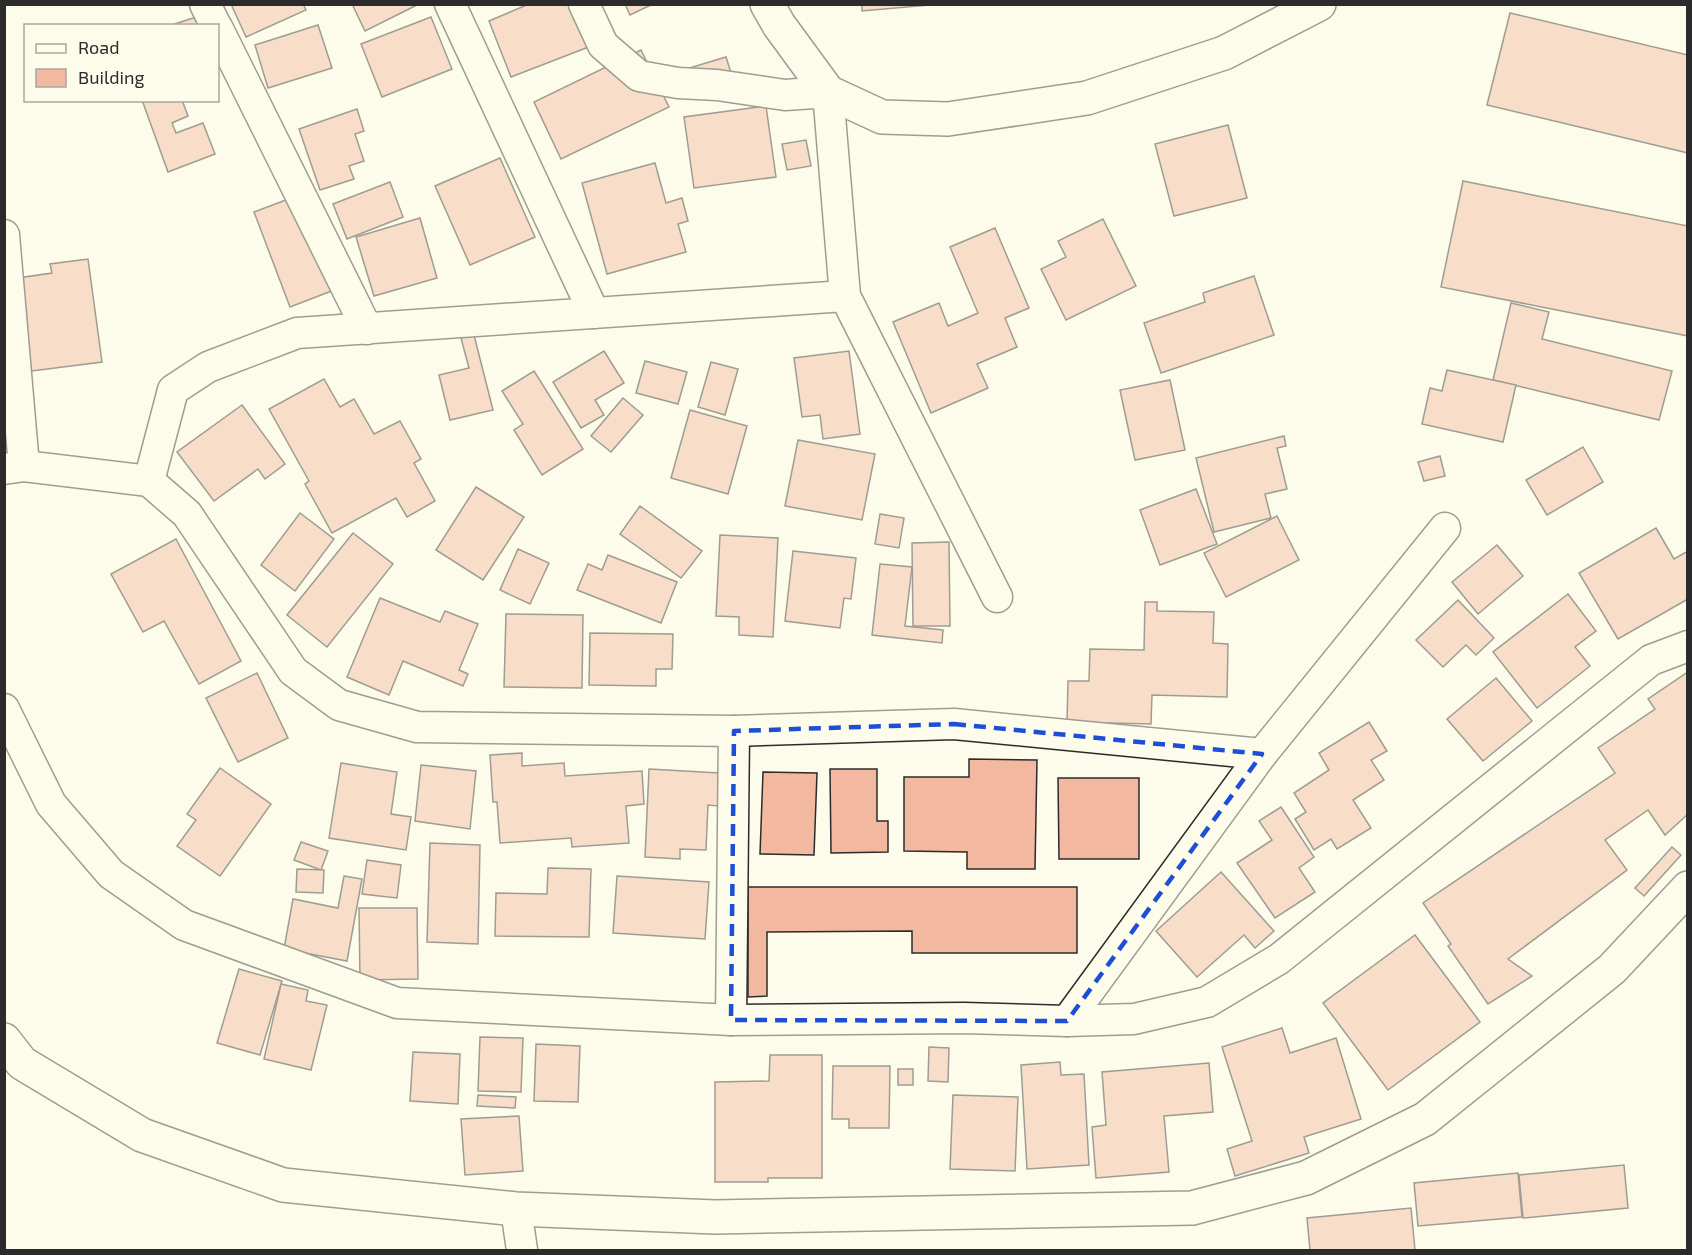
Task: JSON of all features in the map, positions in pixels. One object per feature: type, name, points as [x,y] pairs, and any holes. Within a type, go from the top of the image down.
[{"type":"main road","points":[[767,4],[779,25],[828,92],[882,117],[948,118],[1087,98],[1224,53],[1319,4]]},
{"type":"main road","points":[[4,1040],[22,1064],[142,1135],[283,1185],[516,1209],[715,1217],[1192,1208],[1306,1178],[1425,1119],[1612,969],[1688,888]]},
{"type":"street","points":[[205,4],[215,24]]},
{"type":"street","points":[[450,4],[594,313]]},
{"type":"street","points":[[584,4],[603,45],[639,76],[678,83],[717,85],[785,95],[828,92],[845,296],[997,597]]},
{"type":"street","points":[[219,31],[367,329]]},
{"type":"street","points":[[4,235],[14,467],[149,482],[187,514],[293,671],[339,705],[417,727],[734,731],[954,724],[1262,754]]},
{"type":"street","points":[[149,482],[173,390],[208,367],[297,333],[845,296]]},
{"type":"street","points":[[1067,1021],[1262,754],[1445,528]]},
{"type":"street","points":[[4,709],[51,804],[111,874],[184,925],[397,1003],[731,1020],[964,1018],[1067,1021],[1134,1019],[1207,1002],[1279,959],[1651,660],[1688,646]]},
{"type":"street","points":[[731,1020],[734,731]]},
{"type":"street","points":[[516,1209],[522,1251]]},
{"type":"highlighted area","points":[[954,724],[1262,754],[1067,1021],[731,1020],[734,731]]},
{"type":"building","points":[[231,4],[303,4],[306,10],[246,37]]},
{"type":"building","points":[[352,4],[419,4],[365,31]]},
{"type":"building","points":[[529,4],[589,4],[604,41],[511,77],[489,21]]},
{"type":"building","points":[[625,4],[653,4],[630,15]]},
{"type":"building","points":[[862,4],[941,4],[862,11]]},
{"type":"building","points":[[209,13],[212,24],[174,24]]},
{"type":"building","points":[[1510,13],[1688,55],[1688,153],[1487,105]]},
{"type":"building","points":[[431,17],[452,69],[382,97],[361,44]]},
{"type":"building","points":[[318,25],[332,68],[268,88],[255,45]]},
{"type":"building","points":[[641,50],[669,107],[561,159],[534,102]]},
{"type":"building","points":[[726,57],[735,85],[686,69]]},
{"type":"building","points":[[143,102],[183,102],[188,116],[172,123],[176,133],[203,123],[215,154],[168,172]]},
{"type":"building","points":[[766,106],[776,177],[694,188],[684,117]]},
{"type":"building","points":[[357,109],[364,131],[355,134],[364,161],[349,166],[354,179],[320,190],[299,129]]},
{"type":"building","points":[[1228,125],[1247,198],[1174,216],[1155,144]]},
{"type":"building","points":[[806,140],[811,166],[787,170],[782,144]]},
{"type":"building","points":[[500,158],[535,237],[470,265],[435,186]]},
{"type":"building","points":[[655,163],[666,203],[682,198],[688,221],[678,224],[686,252],[607,274],[582,183]]},
{"type":"building","points":[[1463,181],[1688,226],[1688,336],[1441,287]]},
{"type":"building","points":[[390,182],[403,217],[347,239],[333,204]]},
{"type":"building","points":[[299,195],[347,285],[290,307],[254,212]]},
{"type":"building","points":[[420,218],[437,278],[374,296],[356,237]]},
{"type":"building","points":[[1103,219],[1136,286],[1066,320],[1041,269],[1066,257],[1058,241]]},
{"type":"building","points":[[995,228],[1029,308],[1005,318],[1017,347],[977,364],[988,388],[931,413],[893,322],[939,303],[948,326],[978,313],[950,247]]},
{"type":"building","points":[[88,259],[102,362],[16,373],[4,280],[52,273],[50,264]]},
{"type":"building","points":[[1254,276],[1274,335],[1161,373],[1144,323],[1205,302],[1203,293]]},
{"type":"building","points":[[1511,303],[1549,312],[1542,339],[1672,371],[1659,420],[1493,380]]},
{"type":"building","points":[[474,335],[493,410],[450,420],[439,375],[469,368],[461,338]]},
{"type":"building","points":[[604,351],[624,383],[595,400],[604,415],[581,428],[553,382]]},
{"type":"building","points":[[849,351],[860,434],[823,439],[820,415],[802,417],[794,358]]},
{"type":"building","points":[[645,361],[687,372],[678,404],[636,393]]},
{"type":"building","points":[[711,362],[738,369],[725,415],[698,407]]},
{"type":"building","points":[[1447,370],[1516,385],[1503,442],[1422,424],[1430,388],[1442,391]]},
{"type":"building","points":[[534,371],[583,449],[542,475],[514,430],[523,424],[502,391]]},
{"type":"building","points":[[324,379],[340,407],[354,399],[374,434],[400,421],[421,459],[414,463],[435,501],[407,517],[396,498],[332,533],[305,484],[309,481],[269,409]]},
{"type":"building","points":[[1170,380],[1185,450],[1135,460],[1120,390]]},
{"type":"building","points":[[623,398],[643,415],[611,452],[591,436]]},
{"type":"building","points":[[242,405],[285,464],[265,479],[258,469],[214,501],[177,452]]},
{"type":"building","points":[[690,410],[747,426],[728,494],[671,478]]},
{"type":"building","points":[[1284,436],[1286,446],[1277,448],[1287,489],[1265,494],[1271,518],[1214,532],[1196,458]]},
{"type":"building","points":[[798,440],[875,454],[862,520],[785,506]]},
{"type":"building","points":[[1583,447],[1603,482],[1547,515],[1526,480]]},
{"type":"building","points":[[1440,456],[1445,476],[1424,481],[1418,462]]},
{"type":"building","points":[[476,487],[524,517],[483,580],[436,550]]},
{"type":"building","points":[[1196,489],[1217,544],[1160,565],[1140,510]]},
{"type":"building","points":[[640,506],[702,551],[681,578],[620,534]]},
{"type":"building","points":[[300,513],[334,539],[295,591],[261,565]]},
{"type":"building","points":[[880,514],[904,518],[899,548],[875,544]]},
{"type":"building","points":[[1277,516],[1299,560],[1226,597],[1204,553]]},
{"type":"building","points":[[1656,528],[1674,559],[1688,551],[1688,599],[1618,639],[1579,573]]},
{"type":"building","points":[[353,533],[393,564],[327,647],[287,615]]},
{"type":"building","points":[[720,535],[778,538],[773,637],[739,635],[739,617],[716,616]]},
{"type":"building","points":[[176,539],[241,661],[199,684],[164,621],[143,632],[111,574]]},
{"type":"building","points":[[949,542],[950,626],[913,626],[912,543]]},
{"type":"building","points":[[1497,545],[1523,576],[1478,614],[1452,582]]},
{"type":"building","points":[[518,549],[549,563],[530,604],[500,590]]},
{"type":"building","points":[[793,551],[856,558],[851,599],[844,598],[840,628],[785,621]]},
{"type":"building","points":[[608,555],[677,582],[661,623],[577,590],[588,564],[602,570]]},
{"type":"building","points":[[880,564],[912,567],[905,626],[943,630],[942,643],[872,635]]},
{"type":"building","points":[[1568,594],[1596,631],[1575,647],[1590,666],[1537,708],[1493,652]]},
{"type":"building","points":[[380,598],[440,622],[445,611],[478,624],[459,670],[468,674],[463,686],[403,661],[389,695],[347,677]]},
{"type":"building","points":[[1458,600],[1494,638],[1476,655],[1466,645],[1443,667],[1416,640]]},
{"type":"building","points":[[1145,602],[1157,602],[1157,611],[1214,612],[1213,643],[1228,644],[1227,697],[1152,695],[1151,724],[1067,722],[1068,681],[1089,681],[1090,649],[1144,650]]},
{"type":"building","points":[[506,614],[583,615],[582,688],[504,687]]},
{"type":"building","points":[[590,633],[673,634],[672,669],[656,669],[656,686],[589,685]]},
{"type":"building","points":[[1688,672],[1688,814],[1665,835],[1648,810],[1605,840],[1627,870],[1508,959],[1532,976],[1488,1004],[1448,946],[1451,944],[1423,903],[1615,773],[1598,748],[1655,709],[1648,699]]},
{"type":"building","points":[[257,673],[288,738],[238,762],[206,698]]},
{"type":"building","points":[[1496,678],[1532,721],[1483,761],[1447,719]]},
{"type":"building","points":[[1369,722],[1387,751],[1371,760],[1384,780],[1353,800],[1371,828],[1337,849],[1331,839],[1314,850],[1295,819],[1306,812],[1294,793],[1329,770],[1319,753]]},
{"type":"building","points":[[522,753],[522,766],[564,763],[565,776],[642,771],[644,804],[626,806],[629,843],[572,847],[571,838],[500,843],[497,802],[493,802],[490,755]]},
{"type":"building","points":[[969,759],[1037,760],[1035,869],[967,869],[967,852],[904,851],[904,777],[969,777]]},
{"type":"building","points":[[341,763],[397,772],[391,814],[411,817],[406,850],[329,838]]},
{"type":"building","points":[[421,765],[476,771],[470,829],[415,821]]},
{"type":"building","points":[[220,768],[271,804],[220,876],[177,846],[196,820],[187,814]]},
{"type":"building","points":[[649,769],[719,773],[718,806],[708,805],[706,850],[680,849],[680,859],[645,857]]},
{"type":"building","points":[[830,769],[877,769],[877,821],[888,821],[888,852],[831,853]]},
{"type":"building","points":[[763,772],[817,773],[814,855],[760,854]]},
{"type":"building","points":[[1058,778],[1139,778],[1139,859],[1059,859]]},
{"type":"building","points":[[1281,807],[1314,857],[1299,868],[1315,892],[1275,918],[1237,863],[1272,840],[1259,821]]},
{"type":"building","points":[[301,842],[328,851],[321,870],[294,860]]},
{"type":"building","points":[[430,843],[480,845],[478,944],[427,942]]},
{"type":"building","points":[[1672,847],[1681,855],[1644,896],[1635,888]]},
{"type":"building","points":[[367,860],[401,865],[397,898],[362,894]]},
{"type":"building","points":[[548,868],[591,869],[589,937],[495,936],[496,893],[547,894]]},
{"type":"building","points":[[297,869],[324,870],[323,893],[296,892]]},
{"type":"building","points":[[1221,872],[1274,931],[1255,948],[1244,935],[1197,977],[1156,931]]},
{"type":"building","points":[[344,876],[362,879],[347,961],[284,949],[293,899],[338,908]]},
{"type":"building","points":[[617,876],[709,882],[705,939],[613,933]]},
{"type":"building","points":[[748,887],[1077,887],[1077,953],[912,953],[912,931],[767,932],[767,996],[748,997]]},
{"type":"building","points":[[359,908],[417,908],[418,979],[360,980]]},
{"type":"building","points":[[1415,935],[1480,1022],[1388,1090],[1323,1003]]},
{"type":"building","points":[[239,969],[282,981],[260,1055],[217,1043]]},
{"type":"building","points":[[281,984],[308,990],[306,1001],[327,1005],[311,1070],[264,1059]]},
{"type":"building","points":[[1282,1028],[1290,1053],[1336,1038],[1361,1119],[1304,1137],[1309,1153],[1235,1176],[1227,1149],[1252,1141],[1222,1047]]},
{"type":"building","points":[[480,1037],[523,1038],[521,1092],[478,1091]]},
{"type":"building","points":[[536,1044],[580,1046],[578,1102],[534,1101]]},
{"type":"building","points":[[929,1047],[949,1048],[948,1082],[928,1081]]},
{"type":"building","points":[[413,1052],[460,1054],[458,1104],[410,1101]]},
{"type":"building","points":[[770,1055],[822,1055],[822,1178],[768,1178],[768,1182],[715,1182],[715,1082],[769,1081]]},
{"type":"building","points":[[1060,1062],[1061,1075],[1084,1074],[1089,1165],[1027,1169],[1021,1065]]},
{"type":"building","points":[[1209,1063],[1213,1112],[1164,1116],[1169,1172],[1096,1178],[1092,1127],[1106,1125],[1102,1072]]},
{"type":"building","points":[[833,1066],[890,1066],[889,1128],[849,1128],[849,1119],[832,1119]]},
{"type":"building","points":[[898,1069],[913,1069],[913,1085],[898,1085]]},
{"type":"building","points":[[478,1095],[516,1097],[515,1108],[477,1106]]},
{"type":"building","points":[[953,1095],[1018,1097],[1015,1171],[950,1169]]},
{"type":"building","points":[[519,1116],[523,1171],[465,1175],[461,1119]]},
{"type":"building","points":[[1624,1165],[1628,1208],[1523,1218],[1519,1175]]},
{"type":"building","points":[[1518,1173],[1522,1217],[1418,1226],[1414,1183]]},
{"type":"building","points":[[1411,1208],[1415,1250],[1310,1250],[1307,1218]]}]
